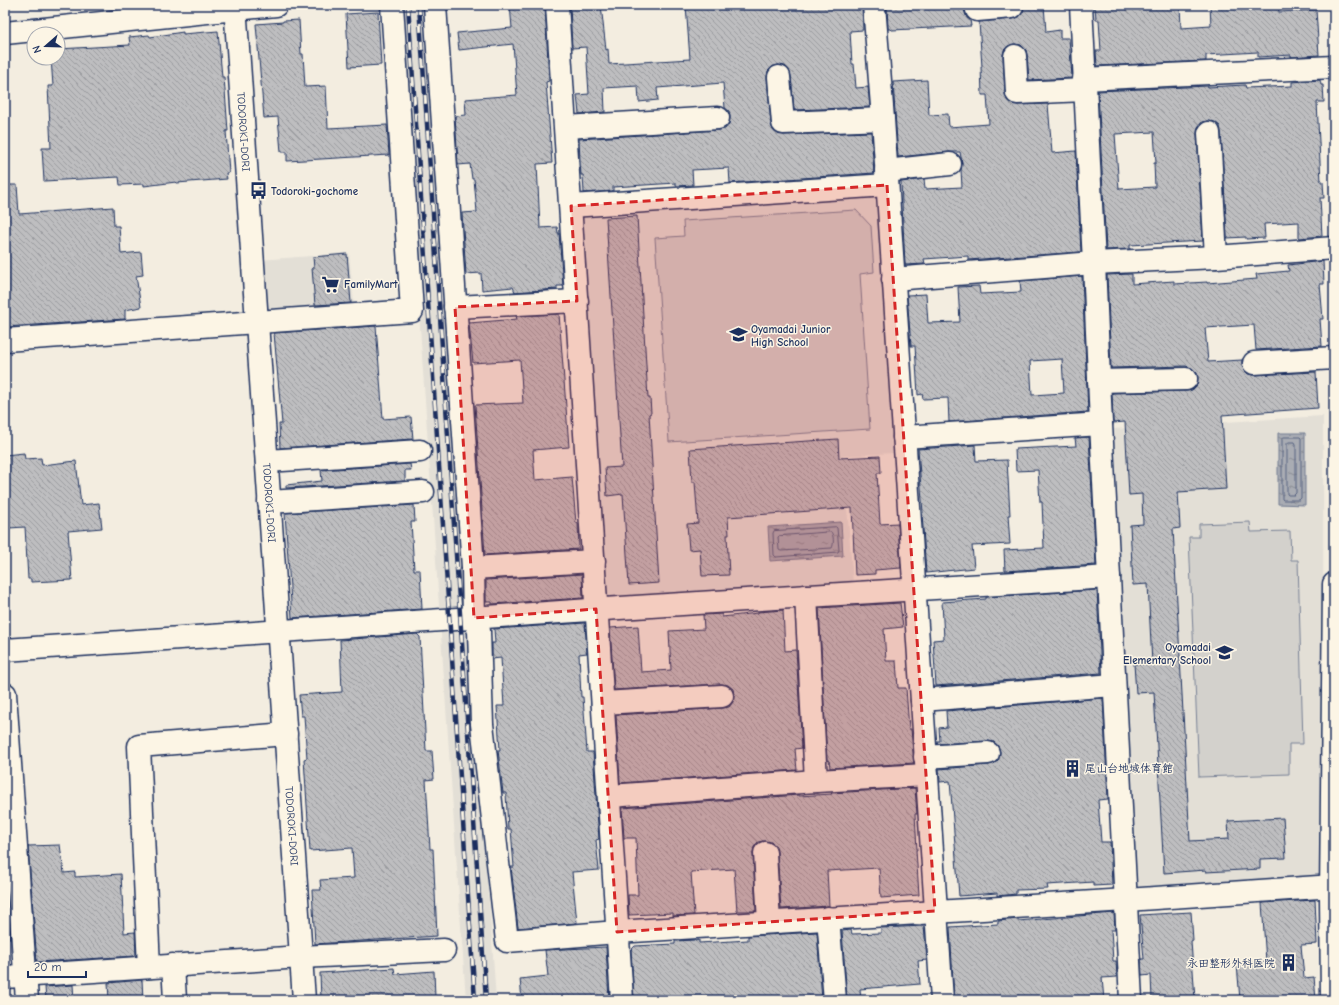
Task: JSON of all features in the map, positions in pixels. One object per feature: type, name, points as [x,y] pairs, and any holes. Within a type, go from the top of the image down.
[{"type":"street","points":[[5,33],[235,7],[276,5]]},
{"type":"street","points":[[5,340],[412,311],[392,5]]},
{"type":"street","points":[[435,5],[473,568],[474,618],[479,631],[482,724],[507,941],[617,932],[1333,886]]},
{"type":"street","points":[[557,5],[596,609],[610,796],[622,1000]]},
{"type":"street","points":[[874,5],[883,119],[942,1000]]},
{"type":"street","points":[[976,5],[977,10],[1012,8]]},
{"type":"street","points":[[1081,5],[1114,686],[1131,1000]]},
{"type":"street","name":"TODOROKI-DORI","points":[[235,7],[304,1000]]},
{"type":"street","points":[[1015,56],[1017,94],[1085,85],[1334,67]]},
{"type":"street","points":[[779,77],[783,123],[883,119]]},
{"type":"street","points":[[566,127],[718,118]]},
{"type":"street","points":[[1209,133],[1216,257]]},
{"type":"street","points":[[571,206],[887,178],[950,164]]},
{"type":"street","points":[[893,279],[1094,263],[1216,257],[1334,248]]},
{"type":"street","points":[[455,307],[577,301]]},
{"type":"street","points":[[1254,363],[1334,358]]},
{"type":"street","points":[[1099,381],[1186,379]]},
{"type":"street","points":[[904,437],[1101,424]]},
{"type":"street","points":[[267,461],[420,451]]},
{"type":"street","points":[[270,502],[423,492]]},
{"type":"street","points":[[473,568],[594,560]]},
{"type":"street","points":[[5,650],[596,609],[1109,576]]},
{"type":"street","points":[[1332,1000],[1334,584]]},
{"type":"street","points":[[806,596],[816,781]]},
{"type":"street","points":[[922,700],[1114,686]]},
{"type":"street","points":[[5,694],[15,976],[27,1000]]},
{"type":"street","points":[[603,703],[722,696]]},
{"type":"street","points":[[149,967],[139,746],[286,734]]},
{"type":"street","points":[[610,796],[816,781],[926,766],[988,753]]},
{"type":"street","points":[[765,853],[769,922]]},
{"type":"street","points":[[828,918],[835,1000]]},
{"type":"street","points":[[15,976],[301,957],[444,950]]},
{"type":"street","points":[[173,965],[176,1000]]},
{"type":"highlighted area","points":[[887,185],[935,911],[617,932],[596,609],[474,618],[455,307],[577,301],[571,206]]},
{"type":"shaded area","points":[[398,5],[428,5],[496,1000],[466,1000]]},
{"type":"shaded area","name":"Oyamadai Junior High School","points":[[877,195],[894,453],[843,456],[853,583],[606,601],[583,216]]},
{"type":"shaded area","points":[[856,210],[871,226],[874,272],[860,274],[870,429],[669,442],[655,238],[684,236],[683,221]]},
{"type":"shaded area","points":[[349,253],[354,305],[271,311],[263,306],[260,260]]},
{"type":"shaded area","name":"Oyamadai Elementary School","points":[[1323,416],[1324,878],[1137,886],[1113,429]]},
{"type":"shaded area","points":[[1250,522],[1251,532],[1290,531],[1291,560],[1298,560],[1303,744],[1289,744],[1289,774],[1199,777],[1189,537],[1199,537],[1199,524]]},
{"type":"water","points":[[1278,433],[1305,433],[1305,505],[1278,504]]},
{"type":"water","points":[[841,522],[843,556],[770,561],[768,527]]},
{"type":"building","points":[[510,5],[545,5],[549,81],[546,82],[552,163],[537,164],[540,228],[557,227],[559,233],[563,286],[557,286],[557,289],[515,292],[513,287],[482,290],[481,273],[466,274],[462,213],[477,212],[474,179],[472,179],[470,164],[458,165],[455,116],[466,115],[465,99],[517,95],[513,44],[459,50],[457,33],[512,28]]},
{"type":"building","points":[[570,5],[601,5],[609,64],[690,59],[686,5],[862,5],[863,30],[850,31],[852,64],[854,64],[856,88],[868,87],[870,107],[794,110],[791,76],[789,70],[785,66],[778,65],[772,67],[768,71],[767,78],[771,124],[773,130],[778,134],[784,135],[871,132],[874,173],[730,183],[729,168],[692,170],[693,185],[676,186],[676,183],[613,187],[613,191],[584,193],[583,175],[581,175],[579,139],[719,130],[725,129],[729,124],[730,117],[729,111],[725,108],[723,83],[657,88],[658,100],[639,102],[638,86],[604,88],[605,112],[579,114],[577,95],[589,94],[586,47],[572,48]]},
{"type":"building","points":[[887,5],[963,5],[967,18],[970,20],[971,26],[888,29]]},
{"type":"building","points":[[1024,5],[1044,5],[1046,32],[1060,30],[1060,38],[1069,38],[1072,78],[1029,80],[1026,50],[1021,45],[1014,44],[1008,46],[1004,50],[1005,94],[1007,100],[1012,104],[1048,104],[1052,153],[1076,151],[1081,252],[968,260],[968,256],[924,259],[925,264],[905,265],[901,182],[924,179],[925,189],[962,187],[962,163],[960,152],[898,157],[893,82],[927,80],[929,115],[948,114],[949,127],[989,124],[987,95],[982,95],[979,22],[1013,19],[1019,17],[1023,12]]},
{"type":"building","points":[[1095,5],[1180,5],[1181,28],[1211,26],[1210,5],[1235,5],[1235,7],[1278,5],[1279,12],[1316,10],[1319,55],[1258,57],[1258,52],[1206,55],[1206,61],[1097,66],[1096,51],[1101,51],[1099,20],[1096,20]]},
{"type":"building","points":[[378,12],[381,65],[349,67],[346,14]]},
{"type":"building","points":[[299,20],[305,87],[326,86],[328,128],[387,125],[389,155],[287,161],[287,152],[281,152],[278,117],[264,118],[256,24]]},
{"type":"building","points":[[218,31],[222,77],[224,77],[228,131],[226,131],[229,173],[226,173],[227,179],[176,182],[144,186],[144,184],[120,185],[119,177],[44,181],[42,148],[51,148],[48,86],[53,86],[52,66],[66,66],[66,49],[130,45],[129,37],[149,35],[150,37],[183,32],[183,34]]},
{"type":"building","points":[[1320,80],[1321,85],[1323,85],[1324,102],[1317,102],[1321,182],[1323,182],[1324,198],[1320,198],[1322,236],[1299,238],[1299,222],[1264,224],[1265,238],[1227,238],[1221,132],[1220,126],[1215,122],[1208,121],[1202,122],[1198,127],[1197,134],[1203,241],[1130,245],[1130,249],[1106,250],[1098,91],[1245,85],[1246,88],[1292,86],[1292,82]],"holes":[[[1154,132],[1156,163],[1154,163],[1155,187],[1119,189],[1115,134]]]},
{"type":"building","points":[[5,185],[17,185],[19,214],[113,207],[114,226],[119,226],[121,254],[141,252],[143,275],[136,276],[141,307],[125,310],[125,319],[5,327]]},
{"type":"building","points":[[637,216],[648,398],[650,398],[651,413],[649,414],[659,583],[629,585],[623,494],[607,496],[605,468],[622,467],[606,218]]},
{"type":"building","name":"FamilyMart","points":[[347,254],[351,303],[315,305],[312,268],[314,268],[313,257]]},
{"type":"building","points":[[1323,261],[1324,284],[1320,284],[1323,319],[1320,319],[1322,346],[1256,350],[1254,325],[1205,328],[1208,362],[1242,360],[1244,370],[1248,374],[1254,375],[1316,372],[1318,408],[1222,415],[1226,489],[1178,492],[1180,528],[1173,529],[1190,841],[1229,839],[1228,821],[1283,818],[1286,858],[1260,859],[1260,869],[1206,872],[1206,870],[1164,873],[1154,692],[1136,693],[1134,664],[1152,664],[1148,584],[1133,585],[1130,525],[1143,524],[1142,494],[1129,495],[1125,422],[1113,423],[1112,393],[1187,391],[1192,390],[1197,385],[1198,378],[1197,373],[1192,368],[1186,366],[1111,368],[1107,275],[1132,274],[1132,284],[1174,281],[1174,284],[1207,283],[1257,279],[1256,274],[1289,271],[1288,265]]},
{"type":"building","points":[[1082,276],[1088,412],[949,422],[948,398],[923,399],[922,394],[918,395],[915,346],[911,346],[907,295],[926,294],[928,323],[960,322],[958,287],[979,286],[980,294],[1021,292],[1020,281]],"holes":[[[1062,359],[1064,393],[1032,395],[1030,361]]]},
{"type":"building","points":[[559,314],[569,447],[533,450],[535,480],[572,477],[576,523],[578,523],[579,549],[485,555],[475,405],[523,403],[520,360],[473,363],[469,323],[517,319],[516,316]]},
{"type":"building","points":[[376,326],[383,419],[411,417],[413,439],[280,448],[279,424],[282,424],[274,333]]},
{"type":"building","points":[[1089,437],[1096,565],[1005,571],[1004,550],[1044,548],[1042,502],[1040,502],[1038,470],[1016,471],[1015,449],[1076,446],[1075,438]]},
{"type":"building","points":[[838,439],[839,458],[880,456],[881,473],[877,473],[880,524],[898,523],[901,568],[875,570],[875,574],[855,575],[852,508],[728,517],[729,535],[727,535],[729,575],[702,576],[700,549],[689,550],[687,524],[698,523],[695,482],[692,482],[690,449]]},
{"type":"building","points":[[975,445],[976,461],[1007,460],[1010,544],[972,546],[974,568],[926,573],[918,449]]},
{"type":"building","points":[[24,453],[25,459],[41,458],[42,465],[76,461],[81,505],[99,503],[102,528],[68,531],[72,580],[31,582],[31,579],[28,579],[25,527],[9,528],[7,492],[5,492],[5,455]]},
{"type":"building","points":[[410,464],[411,470],[405,470],[405,481],[286,488],[286,485],[322,481],[321,470]]},
{"type":"building","points":[[414,505],[415,522],[411,522],[414,570],[420,570],[422,609],[292,618],[285,513]]},
{"type":"building","points":[[582,574],[583,598],[492,604],[492,602],[486,602],[486,580]]},
{"type":"building","points":[[1097,590],[1101,673],[936,686],[933,640],[944,639],[942,602],[986,599],[986,597]]},
{"type":"building","points":[[900,603],[903,627],[884,629],[886,661],[896,661],[898,688],[906,688],[909,729],[911,729],[914,763],[830,768],[829,760],[827,761],[819,608]]},
{"type":"building","points":[[783,610],[785,651],[796,650],[802,748],[795,749],[797,770],[620,783],[616,715],[729,707],[733,702],[734,695],[733,689],[728,685],[721,684],[614,690],[610,628],[638,626],[641,672],[671,670],[669,631],[704,629],[703,615],[722,614],[722,617]]},
{"type":"building","points":[[585,623],[587,653],[579,654],[581,697],[583,697],[587,752],[593,752],[599,839],[596,840],[599,870],[572,872],[577,923],[518,928],[511,867],[514,867],[511,829],[508,829],[506,793],[503,793],[498,750],[500,750],[497,706],[504,706],[501,658],[492,659],[492,643],[495,643],[494,629]]},
{"type":"building","points":[[417,634],[420,637],[426,751],[432,751],[434,779],[426,780],[430,849],[433,849],[437,936],[315,944],[312,890],[321,890],[320,880],[354,878],[352,848],[310,851],[304,759],[307,758],[304,716],[301,716],[299,695],[342,692],[340,640]]},
{"type":"building","points":[[1103,698],[1108,799],[1098,800],[1101,842],[1110,842],[1112,885],[1093,886],[1093,882],[1047,885],[1048,889],[1016,890],[1016,894],[997,896],[997,893],[959,896],[950,781],[940,782],[939,769],[989,765],[995,763],[999,759],[1000,752],[998,746],[994,742],[988,741],[937,744],[937,741],[940,741],[939,728],[947,727],[946,711]]},
{"type":"building","points":[[915,788],[917,814],[915,814],[916,850],[919,895],[881,898],[879,868],[827,871],[829,906],[781,909],[776,846],[771,842],[764,841],[758,842],[754,847],[753,853],[756,911],[737,911],[734,869],[691,872],[694,915],[673,916],[673,913],[629,915],[628,895],[638,895],[636,838],[624,838],[622,808]]},
{"type":"building","points":[[60,845],[64,873],[75,872],[75,877],[121,874],[124,933],[135,932],[136,956],[37,962],[28,846]]},
{"type":"building","points":[[5,868],[10,938],[5,938]]},
{"type":"building","points":[[1315,900],[1317,944],[1301,945],[1304,978],[1314,977],[1316,1000],[1240,1000],[1237,964],[1266,962],[1262,903]]},
{"type":"building","points":[[1191,912],[1193,940],[1191,941],[1195,1000],[1152,1000],[1151,975],[1142,976],[1141,959],[1144,959],[1140,915]]},
{"type":"building","points":[[1114,913],[1115,930],[1111,930],[1113,961],[1116,961],[1117,977],[1102,978],[1104,1000],[954,1000],[950,927],[998,924],[998,921],[1018,919],[1018,921]]},
{"type":"building","points":[[924,926],[927,960],[918,961],[920,984],[860,989],[861,1000],[847,1000],[842,931],[851,930],[852,934],[881,933],[881,928]]},
{"type":"building","points":[[817,932],[822,1000],[634,1000],[631,950],[635,946],[675,944],[675,941],[699,940],[699,943],[748,940],[748,936]]},
{"type":"building","points":[[606,947],[609,1000],[522,1000],[520,979],[548,976],[545,950]]},
{"type":"building","points":[[394,968],[395,974],[434,971],[435,998],[402,1000],[321,1000],[320,973]]},
{"type":"building","points":[[142,980],[143,1000],[109,1000],[108,983]]},
{"type":"building","points":[[73,985],[74,1000],[46,1000],[45,987]]},
{"type":"railway","points":[[408,5],[475,1000]]},
{"type":"railway","points":[[419,5],[486,1000]]},
{"type":"place","name":"Todoroki-gochome","points":[[258,191]]},
{"type":"place","name":"FamilyMart","points":[[331,284]]},
{"type":"place","name":"Oyamadai Junior High School","points":[[738,335]]},
{"type":"place","name":"Oyamadai Elementary School","points":[[1224,653]]},
{"type":"place","name":"尾山台地域体育館","points":[[1072,768]]},
{"type":"place","name":"永田整形外科医院","points":[[1288,963]]}]
